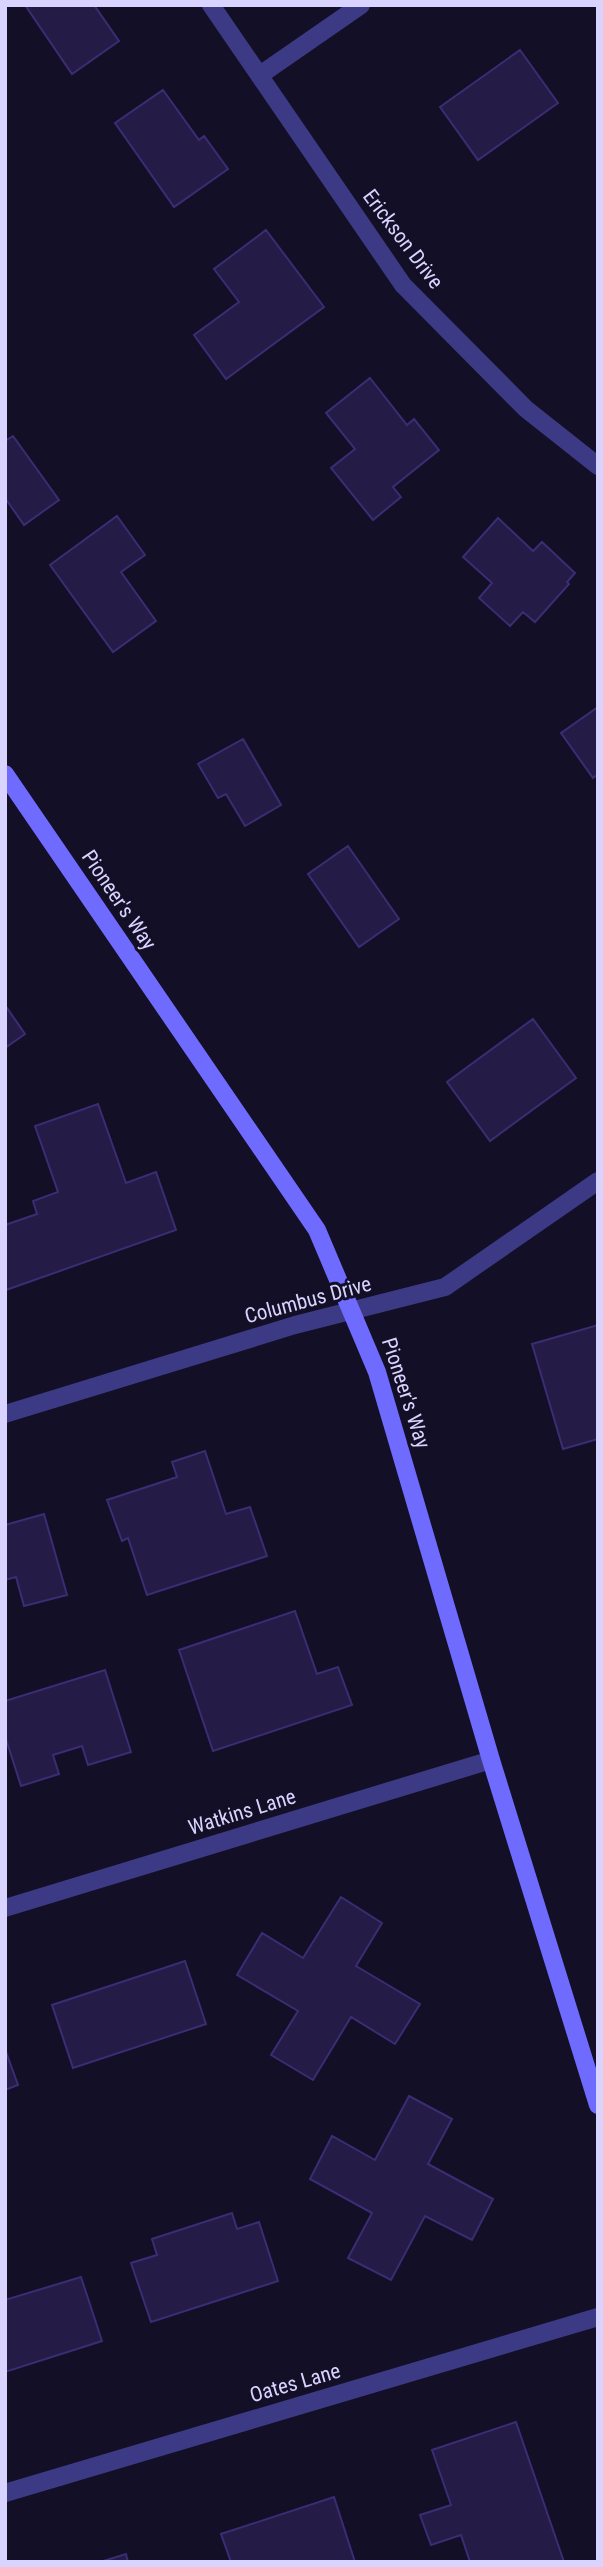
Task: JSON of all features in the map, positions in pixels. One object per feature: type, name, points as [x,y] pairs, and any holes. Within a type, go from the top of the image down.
[{"type":"main road","name":"Pioneer's Way","points":[[5,774],[317,1230],[353,1311],[381,1385],[491,1760],[598,2105]]},
{"type":"street","name":"Erickson Drive","points":[[211,5],[403,285],[527,410],[598,466]]},
{"type":"street","points":[[260,75],[361,5]]},
{"type":"street","name":"Columbus Drive","points":[[5,1414],[295,1325],[445,1287],[598,1181]]},
{"type":"street","name":"Watkins Lane","points":[[5,1908],[491,1760]]},
{"type":"street","name":"Oates Lane","points":[[5,2493],[598,2317]]},
{"type":"building","points":[[25,5],[94,5],[119,41],[72,74]]},
{"type":"building","points":[[520,50],[558,103],[478,160],[440,107]]},
{"type":"building","points":[[163,90],[199,140],[204,136],[228,169],[174,207],[115,123]]},
{"type":"building","points":[[266,230],[324,307],[226,379],[194,335],[239,302],[214,269]]},
{"type":"building","points":[[370,378],[407,425],[414,419],[439,450],[393,487],[401,497],[373,520],[331,468],[355,449],[326,413]]},
{"type":"building","points":[[13,436],[59,500],[24,525],[5,498],[5,441]]},
{"type":"building","points":[[117,516],[145,555],[121,572],[156,621],[113,652],[50,565]]},
{"type":"building","points":[[498,518],[533,551],[542,542],[575,573],[567,582],[569,584],[535,622],[523,612],[510,626],[479,598],[492,583],[463,557]]},
{"type":"building","points":[[598,707],[598,774],[593,778],[561,733]]},
{"type":"building","points":[[243,739],[281,805],[245,826],[226,794],[218,798],[198,764]]},
{"type":"building","points":[[348,846],[399,919],[359,947],[308,874]]},
{"type":"building","points":[[5,1005],[25,1034],[5,1048]]},
{"type":"building","points":[[533,1019],[576,1078],[490,1141],[447,1082]]},
{"type":"building","points":[[98,1104],[126,1183],[156,1172],[176,1230],[6,1290],[5,1225],[37,1214],[33,1201],[58,1192],[35,1126]]},
{"type":"building","points":[[598,1325],[598,1439],[563,1449],[532,1344]]},
{"type":"building","points":[[205,1451],[226,1514],[250,1507],[267,1556],[147,1595],[128,1538],[122,1541],[107,1500],[177,1477],[172,1462]]},
{"type":"building","points":[[44,1514],[67,1595],[24,1606],[16,1577],[5,1580],[5,1525]]},
{"type":"building","points":[[295,1611],[317,1674],[338,1667],[352,1705],[213,1751],[179,1650]]},
{"type":"building","points":[[105,1670],[131,1752],[88,1765],[82,1746],[53,1755],[59,1774],[21,1786],[5,1736],[5,1701]]},
{"type":"building","points":[[341,1897],[382,1923],[356,1966],[420,2004],[395,2044],[351,2017],[313,2080],[271,2055],[298,2011],[237,1975],[262,1933],[303,1958]]},
{"type":"building","points":[[185,1961],[206,2024],[73,2068],[52,2005]]},
{"type":"building","points":[[5,2049],[18,2085],[5,2090]]},
{"type":"building","points":[[409,2096],[452,2119],[428,2164],[493,2199],[472,2240],[425,2216],[391,2280],[348,2258],[372,2213],[310,2179],[332,2136],[375,2160]]},
{"type":"building","points":[[232,2213],[237,2229],[259,2222],[278,2281],[151,2322],[131,2263],[157,2255],[152,2239]]},
{"type":"building","points":[[81,2277],[102,2341],[5,2372],[5,2300]]},
{"type":"building","points":[[516,2422],[564,2562],[470,2562],[461,2535],[431,2545],[420,2515],[451,2505],[432,2450]]},
{"type":"building","points":[[334,2497],[355,2562],[231,2562],[221,2534]]},
{"type":"building","points":[[126,2554],[128,2562],[100,2562]]}]
